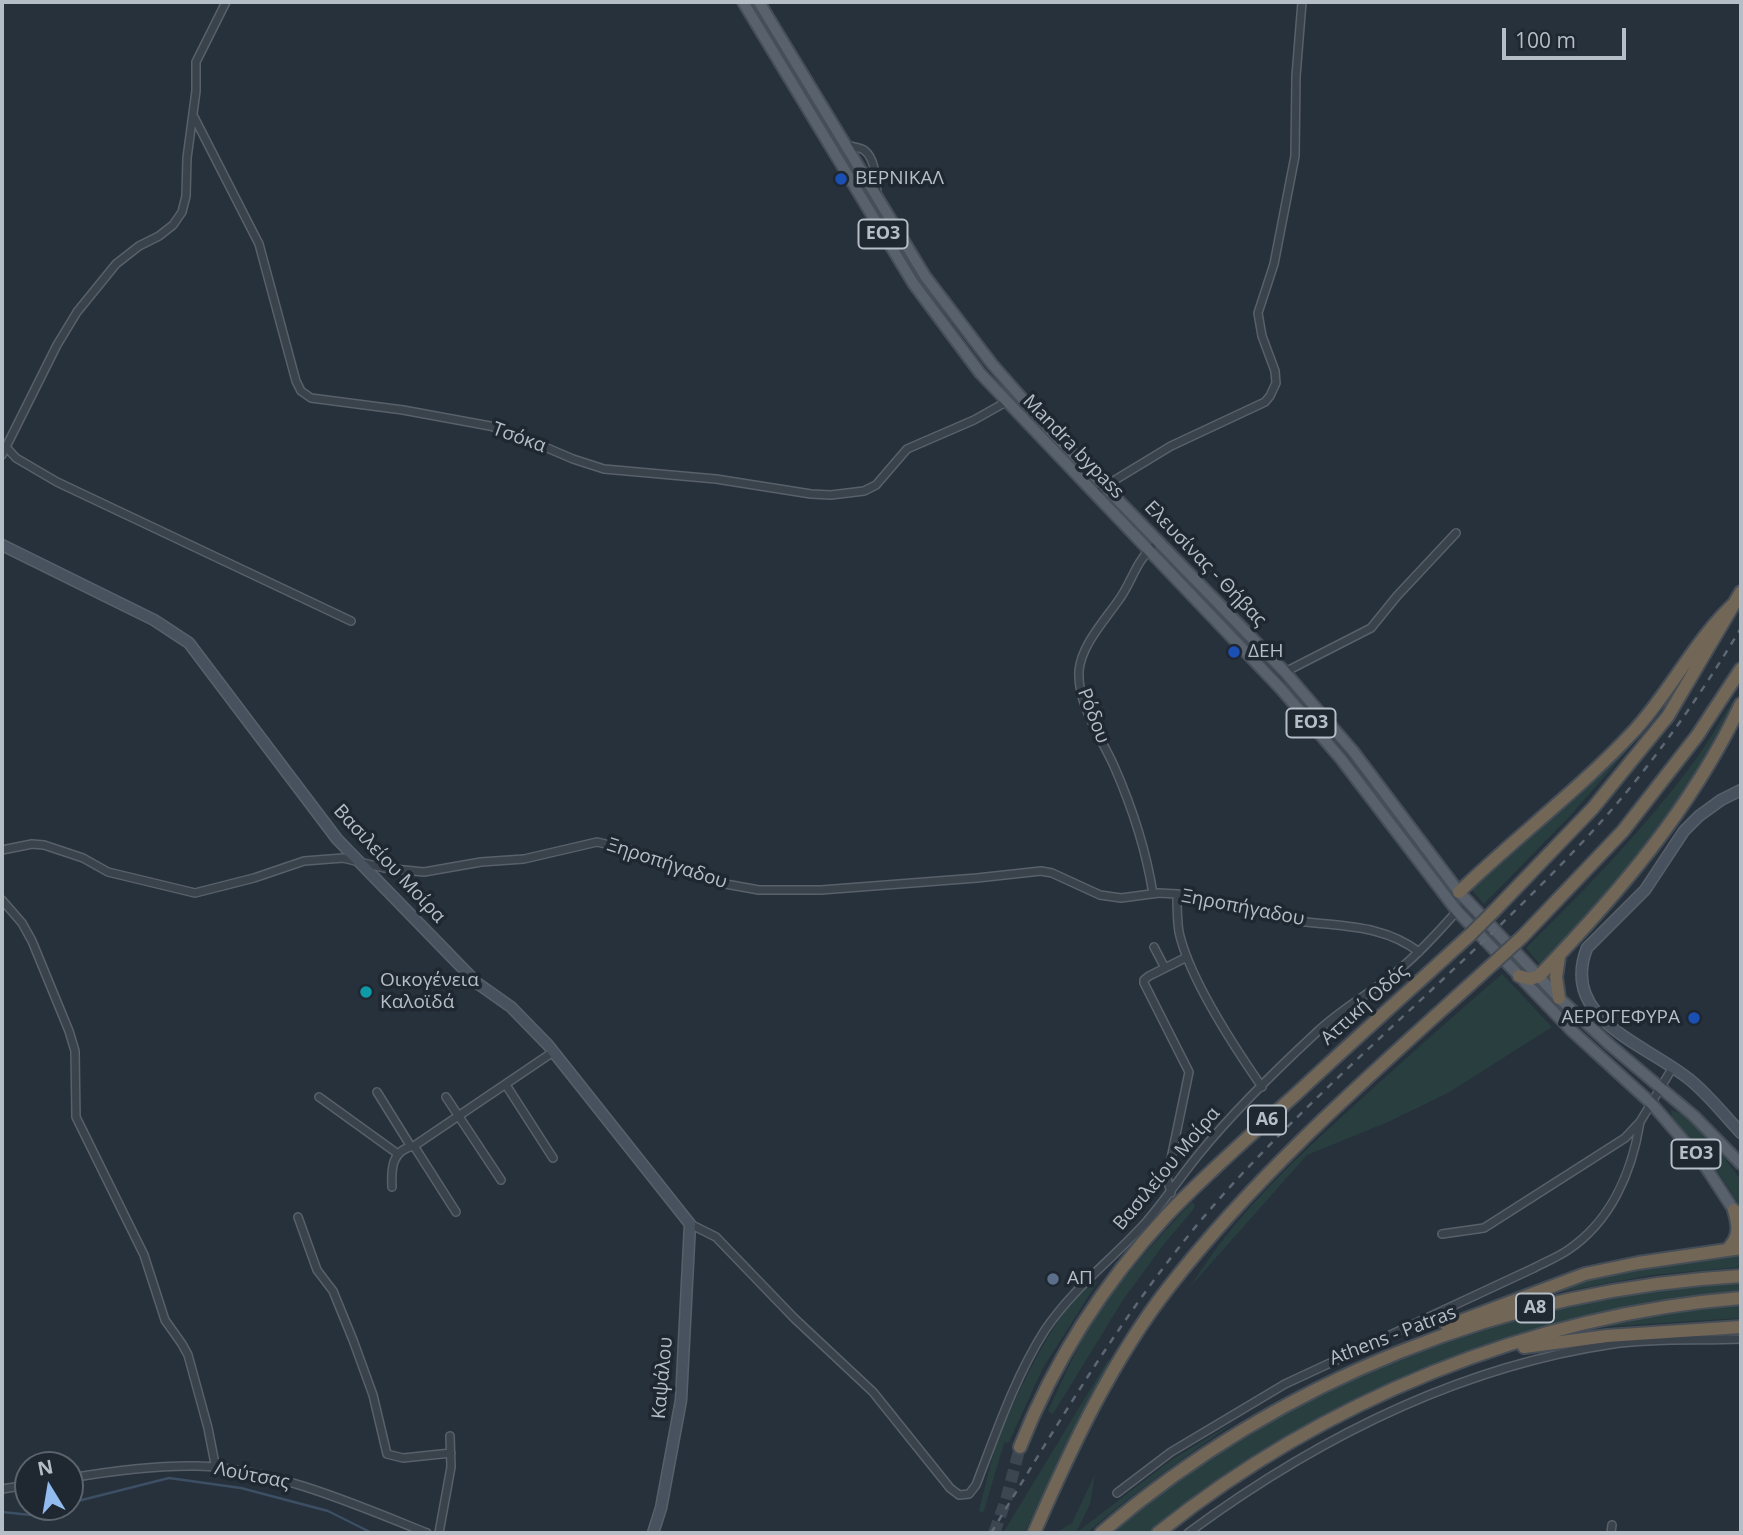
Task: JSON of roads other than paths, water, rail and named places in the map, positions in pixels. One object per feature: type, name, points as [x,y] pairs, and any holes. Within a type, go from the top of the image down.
[{"type":"highway","points":[[1459,892],[1634,731],[1675,680],[1719,617],[1739,596]]},
{"type":"highway","name":"Αττική Οδός","points":[[1020,1447],[1056,1369],[1082,1324],[1107,1288],[1158,1226],[1236,1148],[1471,934],[1593,808],[1668,716],[1739,596]]},
{"type":"highway","name":"Α6","points":[[1034,1533],[1093,1407],[1128,1347],[1167,1289],[1214,1232],[1311,1132],[1522,937],[1623,831],[1697,736],[1741,669]]},
{"type":"highway","points":[[1519,976],[1530,979],[1539,976],[1634,871],[1701,778],[1741,704]]},
{"type":"highway","points":[[1559,998],[1556,966],[1560,955]]},
{"type":"highway","points":[[1727,1250],[1738,1234],[1738,1215]]},
{"type":"highway","points":[[1339,1377],[1410,1341],[1585,1274],[1638,1263],[1741,1248]]},
{"type":"highway","name":"Athens - Patras","points":[[1101,1533],[1170,1478],[1272,1412],[1339,1377],[1441,1336],[1546,1305],[1668,1283],[1741,1276]]},
{"type":"highway","name":"Α8","points":[[1158,1533],[1292,1442],[1394,1389],[1482,1354],[1554,1332],[1672,1306],[1741,1298]]},
{"type":"highway","points":[[1482,1354],[1587,1338],[1741,1327]]},
{"type":"main road","name":"Mandra bypass","points":[[743,2],[913,283],[959,347],[1006,402],[1320,733],[1457,911]]},
{"type":"main road","name":"Ελευσίνας - Θήβας","points":[[759,2],[925,276],[970,339],[1018,395],[1285,672],[1353,751],[1459,892],[1559,998],[1694,1116],[1741,1164]]},
{"type":"main road","points":[[1457,911],[1459,892]]},
{"type":"main road","name":"ΕΟ3","points":[[1457,911],[1571,1030],[1651,1103],[1703,1163],[1738,1215]]},
{"type":"street","points":[[2,455],[57,345],[77,312],[116,264],[173,225],[182,212],[186,196],[196,62],[226,2]]},
{"type":"street","points":[[1094,495],[1171,446],[1265,402],[1276,383],[1258,313],[1274,264],[1295,156],[1302,2]]},
{"type":"street","name":"Τσόκα","points":[[193,115],[259,244],[296,381],[305,396],[490,426],[604,469],[716,479],[831,495],[857,492],[876,485],[907,449],[974,420],[1006,402]]},
{"type":"street","points":[[6,447],[16,457],[57,482],[351,621]]},
{"type":"street","points":[[1285,672],[1371,628],[1456,533]]},
{"type":"street","name":"Ρόδου","points":[[1153,894],[1143,841],[1084,701],[1079,671],[1084,653],[1126,588],[1136,566],[1159,541]]},
{"type":"street","name":"Βασιλείου Μοίρα","points":[[2,545],[154,620],[190,643],[303,796],[358,862],[477,983],[498,996],[525,1021],[690,1223],[716,1237],[794,1318],[873,1392],[955,1493],[964,1495],[973,1491],[1009,1402],[1046,1330],[1077,1291],[1125,1246],[1199,1154],[1262,1087],[1323,1026],[1419,952],[1457,911]]},
{"type":"street","points":[[1741,790],[1721,800],[1684,831],[1645,890],[1592,942],[1582,960],[1582,988],[1587,1002],[1596,1013],[1615,1029],[1691,1080],[1741,1133]]},
{"type":"street","name":"Ξηροπήγαδου","points":[[2,850],[32,844],[44,845],[83,858],[108,872],[194,893],[254,878],[304,861],[343,858],[424,872],[481,862],[505,862],[536,857],[597,842],[626,849],[720,883],[759,890],[821,890],[1041,871],[1052,873],[1100,895],[1121,898],[1177,894],[1299,921],[1348,925],[1394,938],[1419,952]]},
{"type":"street","points":[[1177,894],[1180,935],[1187,957],[1211,1004],[1262,1087]]},
{"type":"street","points":[[2,900],[22,923],[32,941],[69,1031],[75,1051],[76,1118],[144,1255],[164,1320],[188,1355],[216,1469]]},
{"type":"street","points":[[1154,947],[1165,968]]},
{"type":"street","points":[[1171,1192],[1167,1178],[1171,1152],[1190,1076],[1144,980],[1187,957]]},
{"type":"street","points":[[392,1187],[392,1164],[398,1154],[553,1052]]},
{"type":"street","points":[[1442,1234],[1484,1228],[1625,1138],[1640,1122],[1674,1067]]},
{"type":"street","points":[[506,1085],[553,1158]]},
{"type":"street","points":[[377,1092],[456,1212]]},
{"type":"street","points":[[320,1097],[398,1154]]},
{"type":"street","points":[[446,1097],[501,1180]]},
{"type":"street","points":[[1117,1493],[1171,1452],[1285,1384],[1568,1250],[1594,1227],[1620,1192],[1635,1152],[1640,1122]]},
{"type":"street","points":[[298,1217],[317,1269],[339,1303],[353,1340],[373,1395],[387,1454],[403,1458],[451,1454]]},
{"type":"street","name":"Καψάλου","points":[[653,1533],[661,1508],[681,1400],[690,1223]]},
{"type":"street","points":[[1188,1533],[1269,1479],[1359,1427],[1416,1400],[1495,1370],[1551,1355],[1613,1344],[1741,1339]]},
{"type":"street","points":[[439,1533],[451,1467],[450,1436]]},
{"type":"street","name":"Λούτσας","points":[[84,1476],[134,1469],[186,1466],[232,1470],[309,1488],[427,1533]]},
{"type":"waterway","points":[[84,1499],[169,1478],[241,1488],[328,1511],[372,1533]]},
{"type":"waterway","points":[[2,1512],[14,1513]]},
{"type":"tunnel","points":[[994,1533],[1020,1447]]},
{"type":"railway","points":[[991,1533],[1107,1347],[1205,1215],[1284,1130],[1505,921],[1590,834],[1632,786],[1671,735],[1741,628]]},
{"type":"place","name":"ΒΕΡΝΙΚΑΛ","points":[[841,179]]},
{"type":"place","name":"ΔΕΗ","points":[[1234,652]]},
{"type":"place","name":"Οικογένεια Καλοϊδά","points":[[366,992]]},
{"type":"place","name":"ΑΕΡΟΓΕΦΥΡΑ","points":[[1694,1018]]},
{"type":"place","name":"ΑΠ","points":[[1053,1279]]}]
